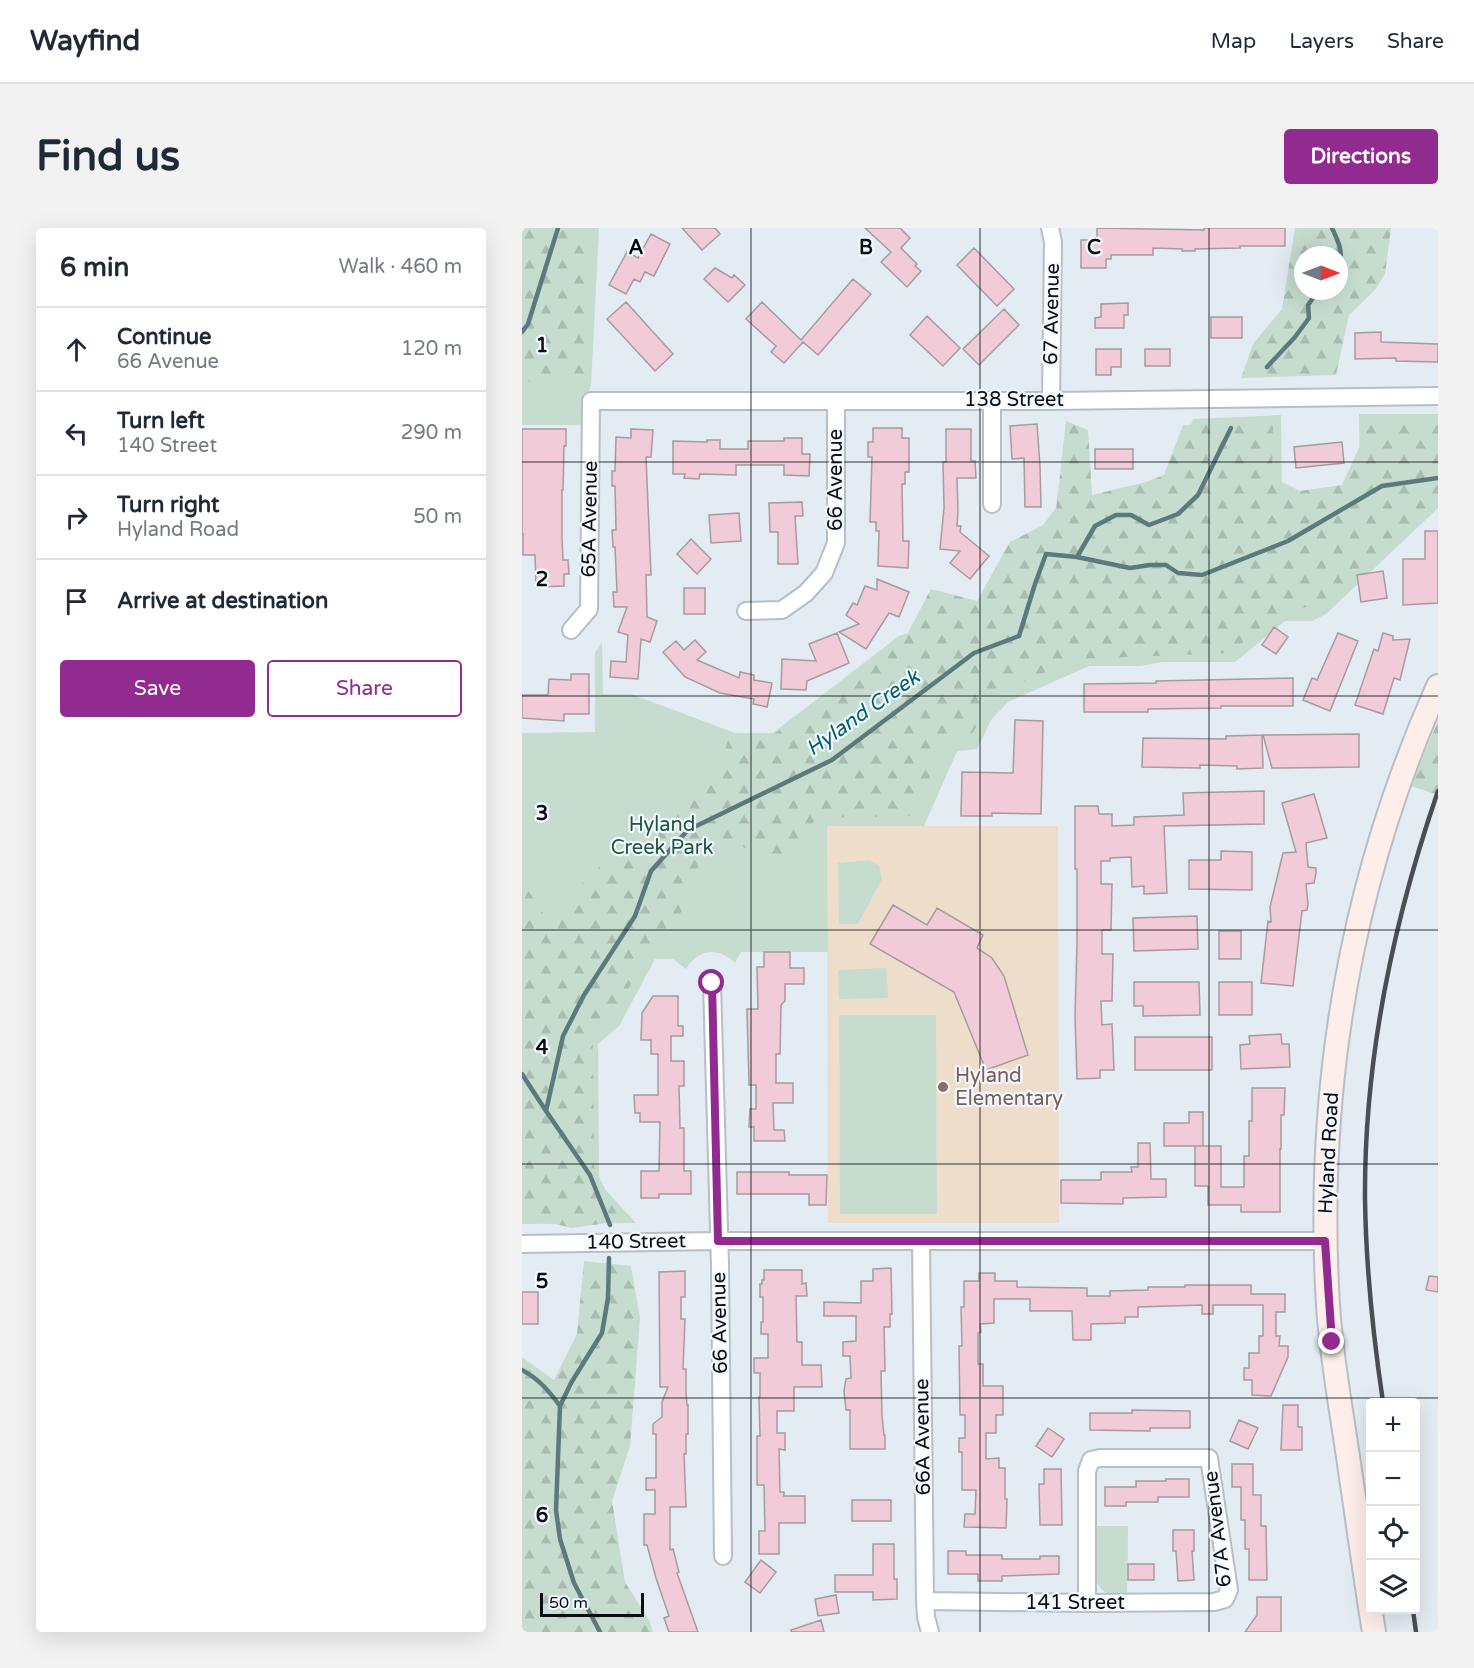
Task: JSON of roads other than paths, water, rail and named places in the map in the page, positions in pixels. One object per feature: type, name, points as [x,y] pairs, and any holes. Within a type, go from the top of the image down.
[{"type":"street","name":"67 Avenue","points":[[1050,228],[1053,242],[1051,401]]},
{"type":"street","name":"138 Street","points":[[591,402],[1051,401],[1438,396]]},
{"type":"street","points":[[992,400],[992,504]]},
{"type":"street","name":"66 Avenue","points":[[746,611],[782,610],[806,593],[824,573],[836,543],[836,401]]},
{"type":"street","name":"65A Avenue","points":[[571,630],[589,609],[591,402]]},
{"type":"street","name":"Hyland Road","points":[[1374,1632],[1333,1353],[1325,1241],[1327,1150],[1340,1016],[1368,880],[1410,753],[1438,686]]},
{"type":"street","name":"66 Avenue","points":[[712,983],[723,1556]]},
{"type":"street","name":"140 Street","points":[[522,1244],[718,1241],[1325,1241]]},
{"type":"street","name":"66A Avenue","points":[[921,1241],[925,1601],[930,1632]]},
{"type":"street","name":"67A Avenue","points":[[1087,1603],[1087,1471],[1091,1460],[1100,1458],[1209,1458],[1229,1590],[1225,1599]]},
{"type":"street","name":"141 Street","points":[[925,1601],[1087,1603],[1214,1602],[1225,1599]]},
{"type":"waterway","points":[[522,332],[528,324],[558,228]]},
{"type":"waterway","name":"Hyland Creek","points":[[1332,228],[1339,246]]},
{"type":"waterway","name":"Hyland Creek","points":[[1267,367],[1309,318],[1308,305],[1312,300]]},
{"type":"waterway","name":"Hyland Creek","points":[[610,1225],[590,1175],[546,1111],[563,1036],[584,995],[635,916],[651,871],[688,830],[832,760],[974,653],[1019,636],[1046,554],[1077,557],[1095,526],[1116,515],[1131,515],[1149,525],[1178,514],[1198,495],[1231,428]]},
{"type":"waterway","points":[[1077,557],[1130,568],[1166,565],[1178,573],[1202,575],[1288,541],[1382,486],[1438,478]]},
{"type":"waterway","points":[[522,1074],[546,1111]]},
{"type":"waterway","name":"Hyland Creek","points":[[600,1632],[574,1583],[560,1539],[556,1510],[560,1406],[571,1383],[602,1333],[608,1298],[609,1258]]},
{"type":"waterway","points":[[522,1370],[534,1377],[560,1406]]},
{"type":"railway","points":[[1382,1398],[1367,1250],[1366,1147],[1370,1095],[1384,992],[1395,941],[1407,890],[1438,791]]},
{"type":"railway","points":[[1414,1614],[1416,1632]]},
{"type":"place","name":"Hyland Elementary","points":[[943,1087]]},
{"type":"park label","name":"Hyland Creek Park","points":[[662,836]]}]
